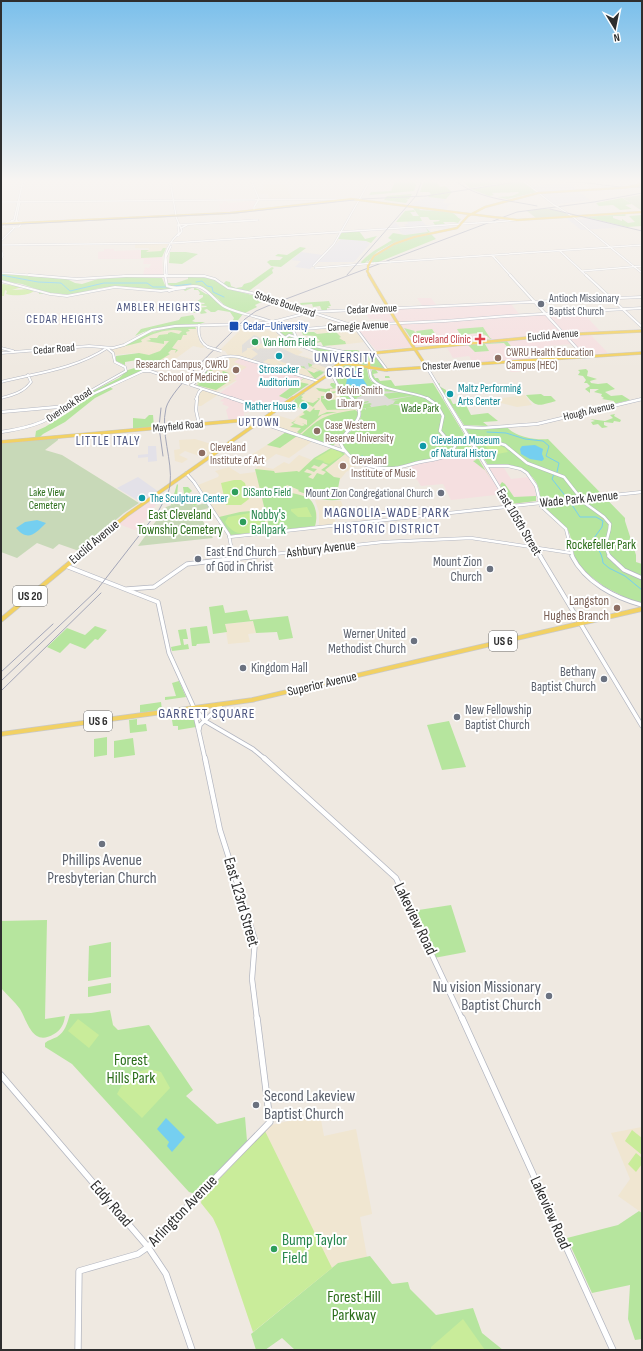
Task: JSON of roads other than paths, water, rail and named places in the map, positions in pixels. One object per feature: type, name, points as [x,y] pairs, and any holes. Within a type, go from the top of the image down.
[{"type":"main road","points":[[368,265],[375,254],[393,243]]},
{"type":"main road","points":[[368,265],[376,255],[396,243]]},
{"type":"main road","name":"East 105th Street","points":[[368,265],[368,271],[395,319],[426,366]]},
{"type":"main road","name":"Euclid Avenue","points":[[1,620],[127,514],[288,402],[342,362],[356,355],[564,334],[642,329]]},
{"type":"main road","name":"Chester Avenue","points":[[533,360],[642,352]]},
{"type":"main road","name":"Chester Avenue","points":[[354,366],[387,370],[426,366],[642,352]]},
{"type":"main road","points":[[356,355],[369,364],[369,368]]},
{"type":"main road","name":"Euclid Avenue","points":[[329,372],[338,368],[356,355]]},
{"type":"main road","points":[[342,362],[354,366]]},
{"type":"main road","points":[[338,368],[345,365],[354,366]]},
{"type":"main road","name":"Mayfield Road","points":[[1,442],[248,420],[259,422]]},
{"type":"main road","name":"Superior Avenue","points":[[1,734],[252,700],[641,609]]},
{"type":"street","points":[[1,245],[167,243]]},
{"type":"street","points":[[164,278],[167,275],[166,256],[171,243]]},
{"type":"street","points":[[171,243],[164,256],[164,278],[167,286],[174,288],[185,288]]},
{"type":"street","points":[[334,243],[315,263],[315,266],[368,265],[375,263],[642,245]]},
{"type":"street","points":[[605,243],[642,273]]},
{"type":"street","points":[[1,250],[3,255],[1,260]]},
{"type":"street","points":[[560,251],[612,298],[642,329]]},
{"type":"street","points":[[492,255],[584,356]]},
{"type":"street","points":[[582,271],[642,266]]},
{"type":"street","points":[[1,272],[77,279],[122,276],[174,277]]},
{"type":"street","points":[[167,275],[174,277]]},
{"type":"street","name":"Stokes Boulevard","points":[[174,277],[199,276],[211,278],[219,281],[228,288],[249,292],[354,326]]},
{"type":"street","points":[[1,282],[18,284],[63,295],[77,295],[100,289],[116,287],[153,292],[199,286],[214,296],[227,308],[275,322],[288,330]]},
{"type":"street","points":[[169,291],[174,290],[174,288]]},
{"type":"street","name":"Cedar Avenue","points":[[107,348],[124,344],[159,328],[275,322],[311,312],[642,297]]},
{"type":"street","name":"Carnegie Avenue","points":[[249,324],[293,330],[642,308]]},
{"type":"street","points":[[275,322],[276,328],[285,338],[297,345],[342,362]]},
{"type":"street","points":[[198,326],[201,344],[221,351],[227,356]]},
{"type":"street","points":[[354,326],[375,352],[387,370]]},
{"type":"street","points":[[293,330],[299,341],[306,344],[356,355]]},
{"type":"street","points":[[285,338],[289,335],[296,337]]},
{"type":"street","name":"Cedar Road","points":[[1,353],[86,346],[107,348]]},
{"type":"street","points":[[1,381],[66,366],[86,359],[107,348]]},
{"type":"street","name":"Overlook Road","points":[[1,432],[16,431],[36,426],[52,418],[83,394],[119,376],[125,371],[124,366],[114,362],[113,353],[107,348]]},
{"type":"street","points":[[1,349],[20,352]]},
{"type":"street","points":[[1,349],[10,353]]},
{"type":"street","points":[[190,384],[215,361],[227,356],[239,357],[317,381]]},
{"type":"street","name":"East 105th Street","points":[[426,366],[642,726]]},
{"type":"street","points":[[369,368],[370,378],[377,385],[413,393],[429,399],[436,404],[443,415],[440,431],[450,440],[493,441],[505,445],[527,462],[565,478],[579,496]]},
{"type":"street","points":[[1,412],[68,406],[141,372],[147,371],[273,412]]},
{"type":"street","points":[[329,372],[333,375],[338,384],[352,396],[359,413],[357,422],[341,440],[344,451]]},
{"type":"street","points":[[1,398],[17,393],[26,388],[31,381],[28,375]]},
{"type":"street","points":[[199,424],[196,401],[198,393],[202,389]]},
{"type":"street","name":"Hough Avenue","points":[[462,427],[482,428],[537,424],[642,399]]},
{"type":"street","points":[[259,422],[344,451],[353,459],[362,464],[380,468],[393,468],[446,456],[453,451],[457,441]]},
{"type":"street","points":[[486,466],[507,465],[524,471],[535,484],[539,503],[542,509],[566,529],[569,535],[571,553],[576,564],[588,577],[603,588],[631,603],[642,605]]},
{"type":"street","points":[[186,473],[196,484],[229,537],[232,560]]},
{"type":"street","name":"Wade Park Avenue","points":[[229,537],[642,492]]},
{"type":"street","points":[[582,501],[588,507],[604,517],[610,524],[610,530],[605,541],[606,549],[610,558],[623,569],[642,578]]},
{"type":"street","name":"Ashbury Avenue","points":[[126,589],[154,587],[187,564],[383,542],[471,538],[571,553]]},
{"type":"street","name":"Lakeview Road","points":[[66,566],[158,602],[169,653],[194,708],[205,721],[253,749],[396,878],[480,1057],[613,1350]]},
{"type":"street","points":[[631,603],[632,611]]},
{"type":"street","points":[[199,731],[199,726],[222,705]]},
{"type":"street","name":"East 123rd Street","points":[[194,708],[220,830],[255,940],[256,954],[252,980],[270,1122]]},
{"type":"street","name":"Eddy Road","points":[[1,1076],[148,1247],[166,1274],[192,1350]]},
{"type":"street","name":"Arlington Avenue","points":[[78,1350],[79,1271],[138,1254],[148,1247],[270,1122]]},
{"type":"water","points":[[358,371],[359,375],[368,387],[355,389],[351,385],[346,384],[347,379],[344,372]]},
{"type":"water","points":[[535,445],[543,449],[542,454],[544,459],[542,461],[530,459],[521,454],[520,449],[522,446]]},
{"type":"water","points":[[37,520],[46,523],[31,535],[24,535],[16,528],[25,522]]},
{"type":"water","points":[[166,1118],[185,1137],[172,1152],[167,1146],[169,1142],[157,1129]]},
{"type":"waterway","points":[[1,275],[38,282],[61,283],[70,291],[104,283],[147,283],[153,287],[166,287]]},
{"type":"waterway","points":[[196,282],[202,281],[207,286],[212,287],[213,292],[224,297]]},
{"type":"waterway","points":[[174,286],[191,284]]},
{"type":"waterway","points":[[487,432],[506,433],[525,439],[543,441],[549,446],[546,456],[559,463],[557,472]]},
{"type":"waterway","points":[[362,456],[381,463],[388,463]]},
{"type":"waterway","points":[[554,474],[552,479],[567,498]]},
{"type":"waterway","points":[[570,502],[580,517],[596,517],[603,521],[602,527],[594,538],[603,563],[609,568],[625,576],[642,590]]},
{"type":"railway","points":[[347,275],[375,243]]},
{"type":"railway","points":[[1,681],[96,591],[159,510],[167,495],[170,485],[170,466],[165,437],[166,408],[170,399],[178,388],[201,363],[245,319],[256,311],[435,243]]},
{"type":"railway","points":[[161,408],[159,427],[163,456]]},
{"type":"railway","points":[[1,691],[101,593]]},
{"type":"railway","points":[[1,672],[53,624]]},
{"type":"place","name":"Antioch Missionary Baptist Church","points":[[541,304]]},
{"type":"place","name":"Cedar–University","points":[[234,326]]},
{"type":"place","name":"Cleveland Clinic","points":[[480,339]]},
{"type":"place","name":"Van Horn Field","points":[[255,342]]},
{"type":"place","name":"Strosacker Auditorium","points":[[279,356]]},
{"type":"place","name":"CWRU Health Education Campus (HEC)","points":[[498,358]]},
{"type":"place","name":"Research Campus, CWRU School of Medicine","points":[[236,370]]},
{"type":"place","name":"Maltz Performing Arts Center","points":[[450,394]]},
{"type":"place","name":"Kelvin Smith Library","points":[[329,396]]},
{"type":"place","name":"Mather House","points":[[304,406]]},
{"type":"place","name":"Case Western Reserve University","points":[[317,431]]},
{"type":"place","name":"Cleveland Museum of Natural History","points":[[423,446]]},
{"type":"place","name":"Cleveland Institute of Art","points":[[202,453]]},
{"type":"place","name":"Cleveland Institute of Music","points":[[343,466]]},
{"type":"place","name":"DiSanto Field","points":[[235,492]]},
{"type":"place","name":"Mount Zion Congregational Church","points":[[441,493]]},
{"type":"place","name":"The Sculpture Center","points":[[142,498]]},
{"type":"place","name":"Nobby's Ballpark","points":[[243,522]]},
{"type":"place","name":"East End Church of God in Christ","points":[[198,559]]},
{"type":"place","name":"Mount Zion Church","points":[[490,569]]},
{"type":"place","name":"Langston Hughes Branch","points":[[617,608]]},
{"type":"place","name":"Werner United Methodist Church","points":[[414,641]]},
{"type":"place","name":"Kingdom Hall","points":[[243,668]]},
{"type":"place","name":"Bethany Baptist Church","points":[[604,679]]},
{"type":"place","name":"New Fellowship Baptist Church","points":[[457,717]]},
{"type":"place","name":"Phillips Avenue Presbyterian Church","points":[[102,844]]},
{"type":"place","name":"Nu vision Missionary Baptist Church","points":[[549,996]]},
{"type":"place","name":"Second Lakeview Baptist Church","points":[[256,1105]]},
{"type":"place","name":"Bump Taylor Field","points":[[274,1249]]},
{"type":"district","name":"AMBLER HEIGHTS","points":[[159,307]]},
{"type":"district","name":"CEDAR HEIGHTS","points":[[65,319]]},
{"type":"district","name":"UNIVERSITY CIRCLE","points":[[345,366]]},
{"type":"district","name":"UPTOWN","points":[[259,422]]},
{"type":"district","name":"LITTLE ITALY","points":[[108,441]]},
{"type":"district","name":"MAGNOLIA-WADE PARK HISTORIC DISTRICT","points":[[387,520]]},
{"type":"district","name":"GARRETT SQUARE","points":[[207,713]]},
{"type":"park label","name":"Wade Park","points":[[420,408]]},
{"type":"park label","name":"Lake View Cemetery","points":[[47,498]]},
{"type":"park label","name":"East Cleveland Township Cemetery","points":[[180,522]]},
{"type":"park label","name":"Rockefeller Park","points":[[601,545]]},
{"type":"park label","name":"Forest Hills Park","points":[[131,1069]]},
{"type":"park label","name":"Forest Hill Parkway","points":[[354,1306]]}]
